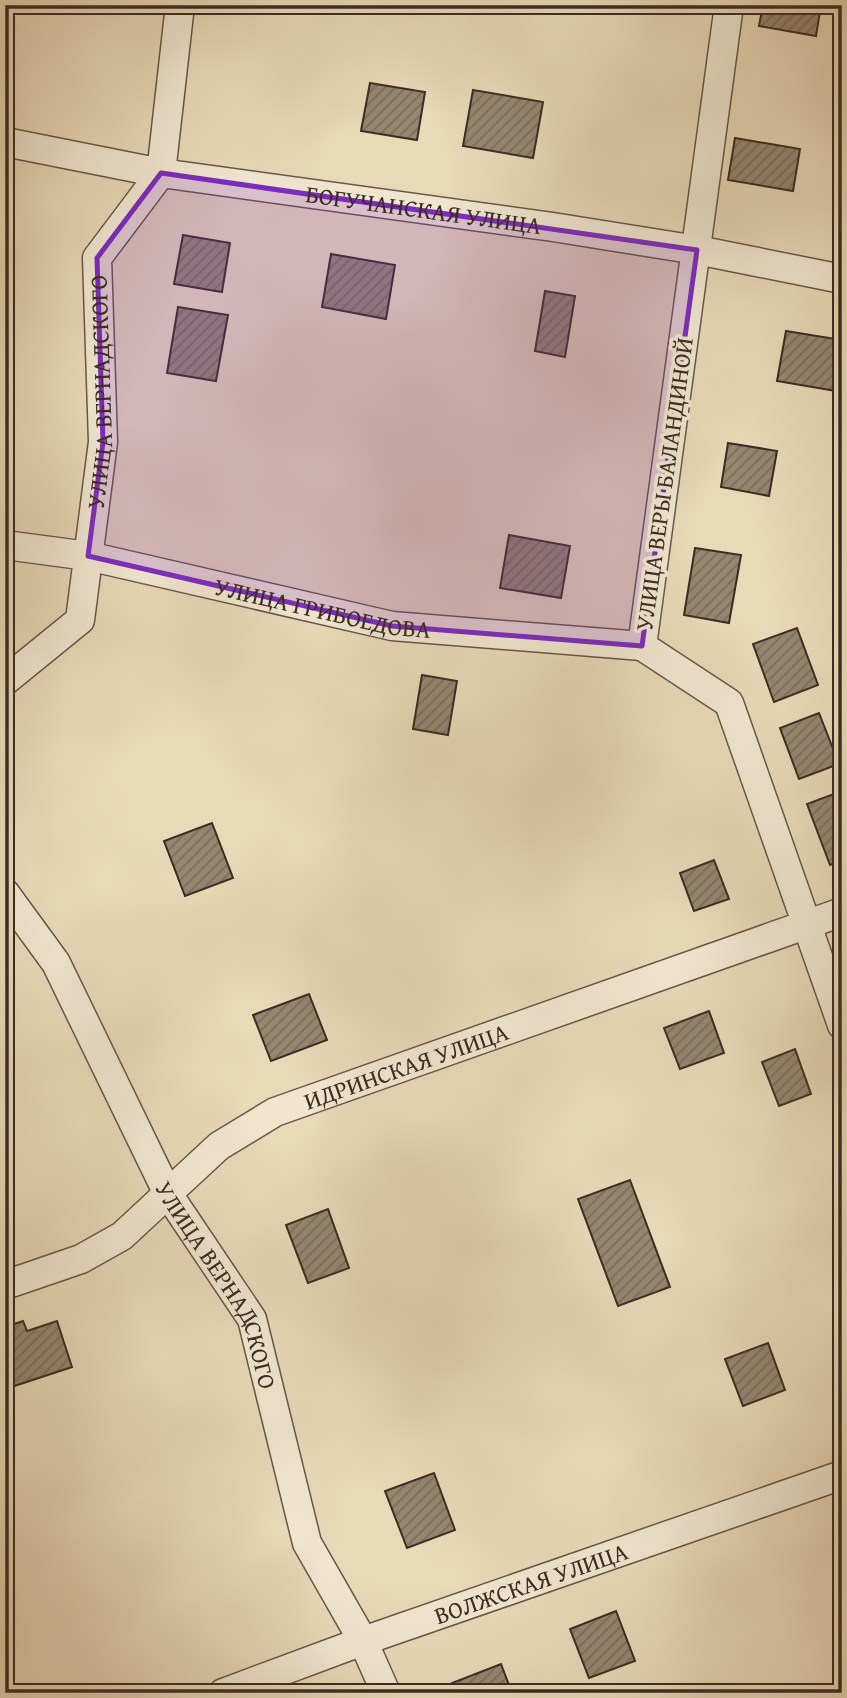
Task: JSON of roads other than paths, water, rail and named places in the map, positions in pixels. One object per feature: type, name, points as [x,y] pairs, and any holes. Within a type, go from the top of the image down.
[{"type":"street","points":[[161,173],[180,5]]},
{"type":"street","name":"УЛИЦА ВЕРЫ БАЛАНДИНОЙ","points":[[729,5],[642,646],[729,703],[842,1025]]},
{"type":"street","name":"БОГУЧАНСКАЯ УЛИЦА","points":[[5,142],[161,173],[553,227],[696,250],[842,279]]},
{"type":"street","name":"УЛИЦА ВЕРНАДСКОГО","points":[[5,681],[80,620],[103,442],[97,258],[161,173]]},
{"type":"street","name":"УЛИЦА ГРИБОЕДОВА","points":[[5,545],[88,556],[392,626],[642,646]]},
{"type":"street","name":"УЛИЦА ВЕРНАДСКОГО","points":[[5,893],[56,963],[168,1194],[252,1319],[306,1543],[363,1641],[386,1693]]},
{"type":"street","name":"ИДРИНСКАЯ УЛИЦА","points":[[5,1285],[80,1259],[121,1236],[219,1146],[275,1112],[842,912]]},
{"type":"street","name":"ВОЛЖСКАЯ УЛИЦА","points":[[223,1693],[363,1641],[842,1475]]}]
